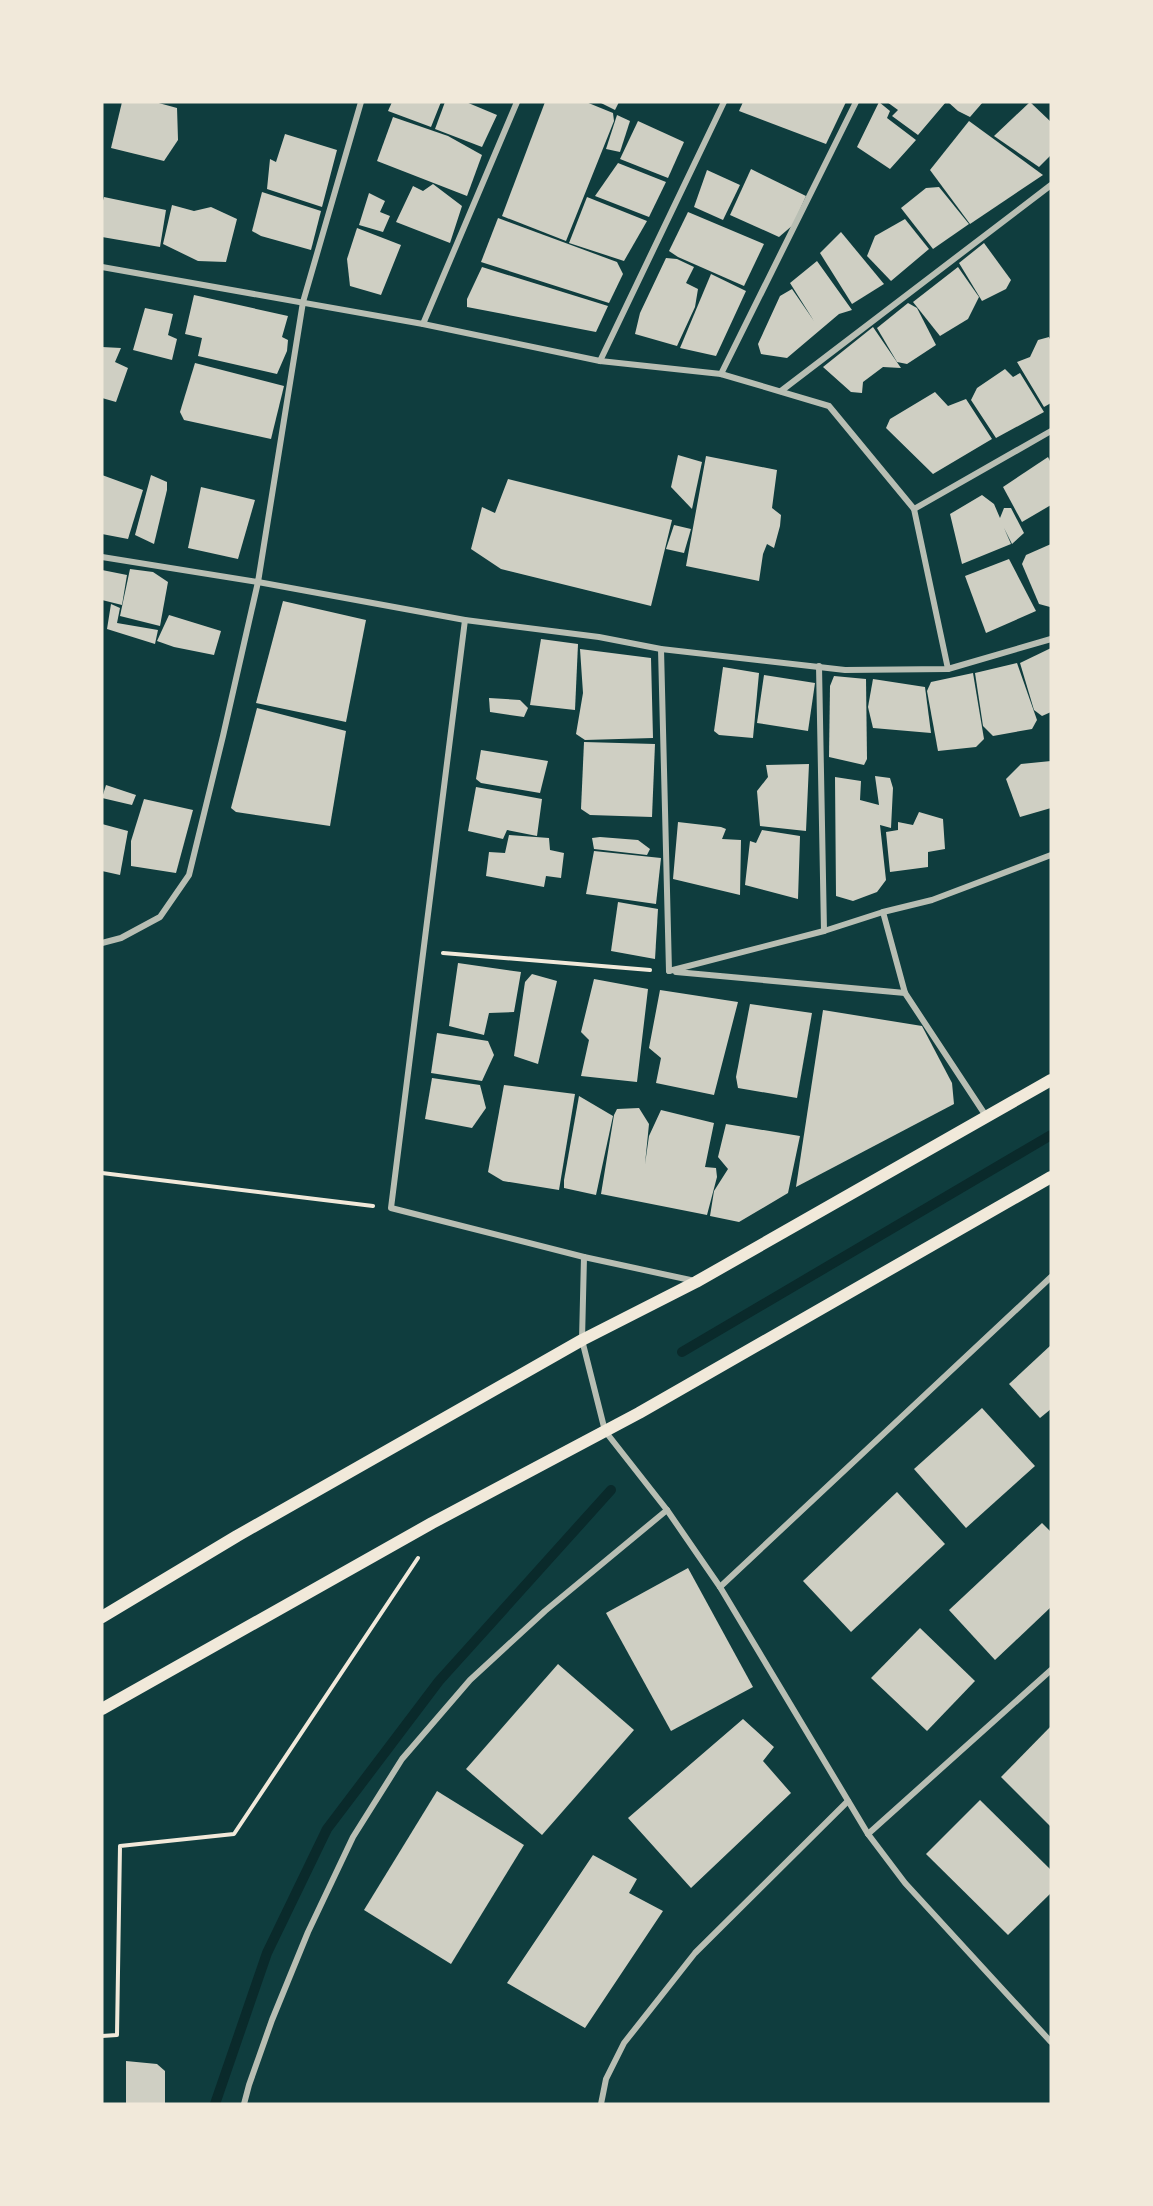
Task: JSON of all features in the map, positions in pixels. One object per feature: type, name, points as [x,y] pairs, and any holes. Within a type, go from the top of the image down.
[{"type":"main road","points":[[102,1617],[237,1536],[582,1340],[696,1282],[1051,1080]]},
{"type":"main road","points":[[102,1709],[432,1523],[605,1431],[1051,1177]]},
{"type":"street","points":[[102,944],[121,938],[160,917],[189,875],[258,582],[303,302],[361,102]]},
{"type":"street","points":[[423,324],[517,102]]},
{"type":"street","points":[[600,361],[724,102]]},
{"type":"street","points":[[721,374],[856,102]]},
{"type":"street","points":[[781,391],[1051,185]]},
{"type":"street","points":[[102,267],[423,324],[600,361],[721,374],[829,406],[914,509],[948,669]]},
{"type":"street","points":[[914,509],[1051,431]]},
{"type":"street","points":[[102,557],[258,582],[465,620],[599,637],[661,649],[845,670],[948,669],[1051,639]]},
{"type":"street","points":[[465,620],[391,1208],[584,1257],[696,1282]]},
{"type":"street","points":[[661,649],[669,971]]},
{"type":"street","points":[[819,666],[824,931]]},
{"type":"street","points":[[669,971],[932,900],[1051,855]]},
{"type":"street","points":[[883,912],[905,993],[986,1116]]},
{"type":"street","points":[[669,971],[905,993]]},
{"type":"street","points":[[584,1257],[582,1340],[605,1431],[667,1510],[720,1587],[868,1834],[905,1883],[1051,2042]]},
{"type":"street","points":[[720,1587],[1051,1277]]},
{"type":"street","points":[[244,2104],[272,2020],[308,1932],[353,1837],[402,1759],[470,1680],[545,1611],[667,1510]]},
{"type":"street","points":[[868,1834],[1051,1670]]},
{"type":"street","points":[[601,2104],[606,2079],[624,2043],[695,1953],[848,1800]]},
{"type":"path","points":[[423,952],[669,971]]},
{"type":"path","points":[[102,1173],[391,1208]]},
{"type":"path","points":[[102,2036],[117,2035],[120,1846],[234,1834],[416,1565],[432,1523]]},
{"type":"building","points":[[122,102],[155,102],[177,108],[178,140],[164,161],[111,148]]},
{"type":"building","points":[[392,102],[441,102],[431,127],[388,111]]},
{"type":"building","points":[[445,102],[466,102],[497,115],[482,147],[435,129]]},
{"type":"building","points":[[545,102],[586,102],[613,113],[614,121],[566,241],[502,216]]},
{"type":"building","points":[[599,102],[619,102],[615,110]]},
{"type":"building","points":[[743,102],[846,102],[826,144],[739,111]]},
{"type":"building","points":[[879,102],[890,111],[887,118],[916,140],[890,169],[857,147]]},
{"type":"building","points":[[887,102],[946,102],[918,135],[892,116],[898,110]]},
{"type":"building","points":[[948,102],[983,102],[970,117],[958,111]]},
{"type":"building","points":[[1030,102],[1051,122],[1051,155],[1039,167],[994,136]]},
{"type":"building","points":[[617,115],[630,121],[620,152],[606,149]]},
{"type":"building","points":[[393,117],[448,136],[482,155],[467,196],[377,161]]},
{"type":"building","points":[[638,121],[684,142],[668,178],[620,159]]},
{"type":"building","points":[[969,121],[1043,175],[970,224],[930,170]]},
{"type":"building","points":[[285,134],[337,150],[322,207],[267,189],[270,159],[276,162]]},
{"type":"building","points":[[618,163],[666,182],[649,217],[595,196]]},
{"type":"building","points":[[751,169],[806,196],[793,225],[779,237],[730,215]]},
{"type":"building","points":[[707,170],[740,185],[723,220],[694,207]]},
{"type":"building","points":[[433,184],[462,206],[450,243],[396,222],[413,186],[423,191]]},
{"type":"building","points":[[939,187],[969,224],[933,249],[901,208],[926,188]]},
{"type":"building","points":[[262,192],[321,211],[311,250],[261,236],[252,231]]},
{"type":"building","points":[[369,193],[385,201],[380,212],[390,216],[383,232],[359,225]]},
{"type":"building","points":[[104,197],[166,210],[160,247],[102,237]]},
{"type":"building","points":[[587,197],[647,221],[624,261],[569,243]]},
{"type":"building","points":[[172,205],[194,211],[211,207],[237,219],[226,262],[198,261],[163,244]]},
{"type":"building","points":[[688,212],[764,244],[744,286],[669,251]]},
{"type":"building","points":[[498,218],[617,262],[623,274],[609,303],[481,262]]},
{"type":"building","points":[[905,219],[929,249],[891,281],[867,256],[875,236]]},
{"type":"building","points":[[357,228],[401,245],[381,295],[350,286],[347,259]]},
{"type":"building","points":[[841,232],[884,284],[852,304],[820,253]]},
{"type":"building","points":[[984,243],[1011,280],[1006,289],[982,301],[959,263]]},
{"type":"building","points":[[666,258],[677,259],[694,267],[686,283],[698,289],[695,307],[677,346],[635,334],[640,313]]},
{"type":"building","points":[[817,261],[852,310],[839,314],[787,358],[761,354],[758,344],[780,296],[792,289],[814,321],[790,283]]},
{"type":"building","points":[[482,267],[608,306],[596,332],[467,307],[467,299]]},
{"type":"building","points":[[958,267],[979,297],[968,319],[940,336],[913,302]]},
{"type":"building","points":[[711,274],[746,291],[716,356],[680,348]]},
{"type":"building","points":[[194,295],[288,316],[282,337],[288,340],[287,351],[277,374],[198,356],[202,338],[185,334]]},
{"type":"building","points":[[908,303],[917,308],[936,345],[907,364],[897,362],[877,328]]},
{"type":"building","points":[[145,308],[173,314],[168,335],[177,339],[172,360],[133,350]]},
{"type":"building","points":[[873,327],[901,368],[883,367],[863,382],[862,393],[851,392],[823,367]]},
{"type":"building","points":[[1049,337],[1051,341],[1051,403],[1044,407],[1017,362],[1030,357],[1038,340]]},
{"type":"building","points":[[102,347],[121,348],[115,362],[128,368],[116,402],[102,398]]},
{"type":"building","points":[[195,363],[284,386],[271,439],[184,420],[180,412]]},
{"type":"building","points":[[1005,369],[1013,377],[1020,373],[1044,412],[996,438],[971,400],[977,388]]},
{"type":"building","points":[[935,392],[948,406],[966,399],[992,439],[933,474],[886,428],[890,419]]},
{"type":"building","points":[[678,455],[702,462],[692,509],[671,487]]},
{"type":"building","points":[[706,456],[777,470],[772,508],[781,515],[780,526],[774,548],[767,544],[763,554],[759,581],[686,566]]},
{"type":"building","points":[[1048,457],[1051,463],[1051,505],[1022,522],[1003,487]]},
{"type":"building","points":[[102,475],[143,490],[128,539],[102,534]]},
{"type":"building","points":[[151,475],[167,482],[154,544],[135,535]]},
{"type":"building","points":[[508,479],[672,520],[651,606],[501,569],[471,549],[482,507],[495,513]]},
{"type":"building","points":[[201,487],[255,500],[238,559],[188,548]]},
{"type":"building","points":[[982,495],[994,504],[1000,518],[1004,508],[1011,508],[1024,533],[1012,544],[1004,528],[1011,544],[962,564],[950,514]]},
{"type":"building","points":[[674,525],[691,529],[684,553],[666,549]]},
{"type":"building","points":[[1051,544],[1050,607],[1039,604],[1022,564],[1026,555]]},
{"type":"building","points":[[1009,559],[1036,611],[986,633],[965,576]]},
{"type":"building","points":[[130,569],[153,572],[168,582],[160,626],[120,616]]},
{"type":"building","points":[[102,570],[127,575],[122,605],[102,600]]},
{"type":"building","points":[[283,601],[366,620],[346,722],[256,703]]},
{"type":"building","points":[[111,604],[120,608],[117,623],[158,630],[155,644],[107,629]]},
{"type":"building","points":[[169,615],[221,631],[214,655],[157,641]]},
{"type":"building","points":[[541,639],[578,644],[575,710],[530,705]]},
{"type":"building","points":[[1051,648],[1051,712],[1042,716],[1034,710],[1020,663]]},
{"type":"building","points":[[580,649],[651,658],[653,738],[585,740],[576,734],[583,693]]},
{"type":"building","points":[[1017,663],[1037,720],[1032,729],[993,736],[983,726],[975,673]]},
{"type":"building","points":[[723,667],[759,673],[753,738],[719,735],[714,731]]},
{"type":"building","points":[[973,673],[984,739],[976,747],[938,751],[927,691],[931,682]]},
{"type":"building","points":[[764,675],[815,683],[808,731],[757,723]]},
{"type":"building","points":[[834,676],[866,679],[867,759],[864,765],[829,757],[830,686]]},
{"type":"building","points":[[873,679],[925,687],[931,733],[873,728],[868,707]]},
{"type":"building","points":[[489,698],[520,700],[528,708],[524,717],[490,712]]},
{"type":"building","points":[[257,708],[346,731],[330,826],[236,812],[231,808]]},
{"type":"building","points":[[584,742],[655,744],[652,817],[590,815],[581,809]]},
{"type":"building","points":[[481,750],[548,761],[540,793],[481,783],[476,779]]},
{"type":"building","points":[[1051,761],[1051,808],[1020,817],[1006,779],[1021,764]]},
{"type":"building","points":[[809,764],[806,831],[760,826],[757,791],[768,777],[766,765]]},
{"type":"building","points":[[875,776],[890,778],[893,788],[891,828],[880,825],[886,880],[877,892],[853,901],[836,896],[835,777],[861,781],[860,800],[879,805]]},
{"type":"building","points":[[106,785],[136,795],[132,805],[102,798]]},
{"type":"building","points":[[476,787],[542,799],[537,836],[507,830],[503,839],[468,831]]},
{"type":"building","points":[[144,799],[193,810],[176,873],[131,866],[131,841]]},
{"type":"building","points":[[919,812],[943,819],[945,849],[928,852],[928,867],[890,872],[886,832],[898,830],[898,822],[913,825]]},
{"type":"building","points":[[678,822],[721,827],[726,829],[722,839],[741,840],[740,895],[673,879]]},
{"type":"building","points":[[102,824],[128,831],[120,875],[102,871]]},
{"type":"building","points":[[762,830],[800,836],[798,899],[745,885],[750,841],[756,843]]},
{"type":"building","points":[[509,835],[549,838],[550,850],[564,853],[561,878],[546,876],[544,887],[486,876],[489,852],[505,853]]},
{"type":"building","points":[[592,838],[638,840],[650,849],[647,855],[594,849]]},
{"type":"building","points":[[594,851],[661,858],[656,904],[586,894]]},
{"type":"building","points":[[618,902],[658,909],[655,959],[611,951]]},
{"type":"building","points":[[458,963],[521,972],[514,1012],[489,1013],[484,1035],[449,1026]]},
{"type":"building","points":[[532,974],[557,981],[538,1064],[514,1056],[525,982]]},
{"type":"building","points":[[594,979],[648,989],[637,1082],[581,1076],[589,1040],[581,1032]]},
{"type":"building","points":[[660,990],[738,1002],[714,1095],[656,1083],[661,1058],[649,1048]]},
{"type":"building","points":[[750,1004],[812,1013],[797,1098],[738,1088],[736,1077]]},
{"type":"building","points":[[823,1010],[922,1026],[952,1083],[954,1104],[796,1187]]},
{"type":"building","points":[[437,1033],[488,1041],[494,1055],[482,1081],[431,1073]]},
{"type":"building","points":[[432,1078],[480,1085],[486,1108],[472,1128],[425,1119]]},
{"type":"building","points":[[504,1085],[575,1094],[559,1190],[503,1181],[488,1172]]},
{"type":"building","points":[[579,1096],[613,1116],[596,1195],[564,1188]]},
{"type":"building","points":[[639,1108],[649,1124],[645,1164],[649,1136],[661,1110],[714,1123],[705,1167],[716,1168],[717,1177],[707,1215],[601,1194],[614,1115],[617,1109]]},
{"type":"building","points":[[726,1124],[800,1136],[788,1193],[739,1222],[710,1216],[714,1191],[728,1169],[718,1157]]},
{"type":"building","points":[[1051,1345],[1051,1409],[1040,1418],[1009,1384]]},
{"type":"building","points":[[982,1408],[1035,1466],[966,1528],[914,1469]]},
{"type":"building","points":[[897,1492],[945,1544],[851,1632],[803,1581]]},
{"type":"building","points":[[1042,1523],[1051,1532],[1051,1607],[995,1660],[949,1610]]},
{"type":"building","points":[[688,1568],[753,1687],[671,1731],[606,1613]]},
{"type":"building","points":[[920,1628],[975,1681],[927,1731],[871,1678]]},
{"type":"building","points":[[558,1664],[634,1730],[542,1835],[466,1769]]},
{"type":"building","points":[[743,1719],[774,1747],[763,1761],[791,1793],[691,1888],[628,1818]]},
{"type":"building","points":[[1051,1726],[1051,1827],[1001,1777]]},
{"type":"building","points":[[437,1791],[524,1845],[451,1964],[364,1910]]},
{"type":"building","points":[[980,1800],[1051,1870],[1051,1893],[1008,1935],[926,1854]]},
{"type":"building","points":[[593,1855],[637,1879],[629,1893],[663,1911],[585,2028],[507,1983]]},
{"type":"building","points":[[126,2061],[157,2064],[165,2071],[165,2104],[126,2104]]},
{"type":"waterway","points":[[682,1352],[1051,1135]]},
{"type":"waterway","points":[[215,2104],[267,1953],[327,1829],[439,1681],[611,1490]]}]
